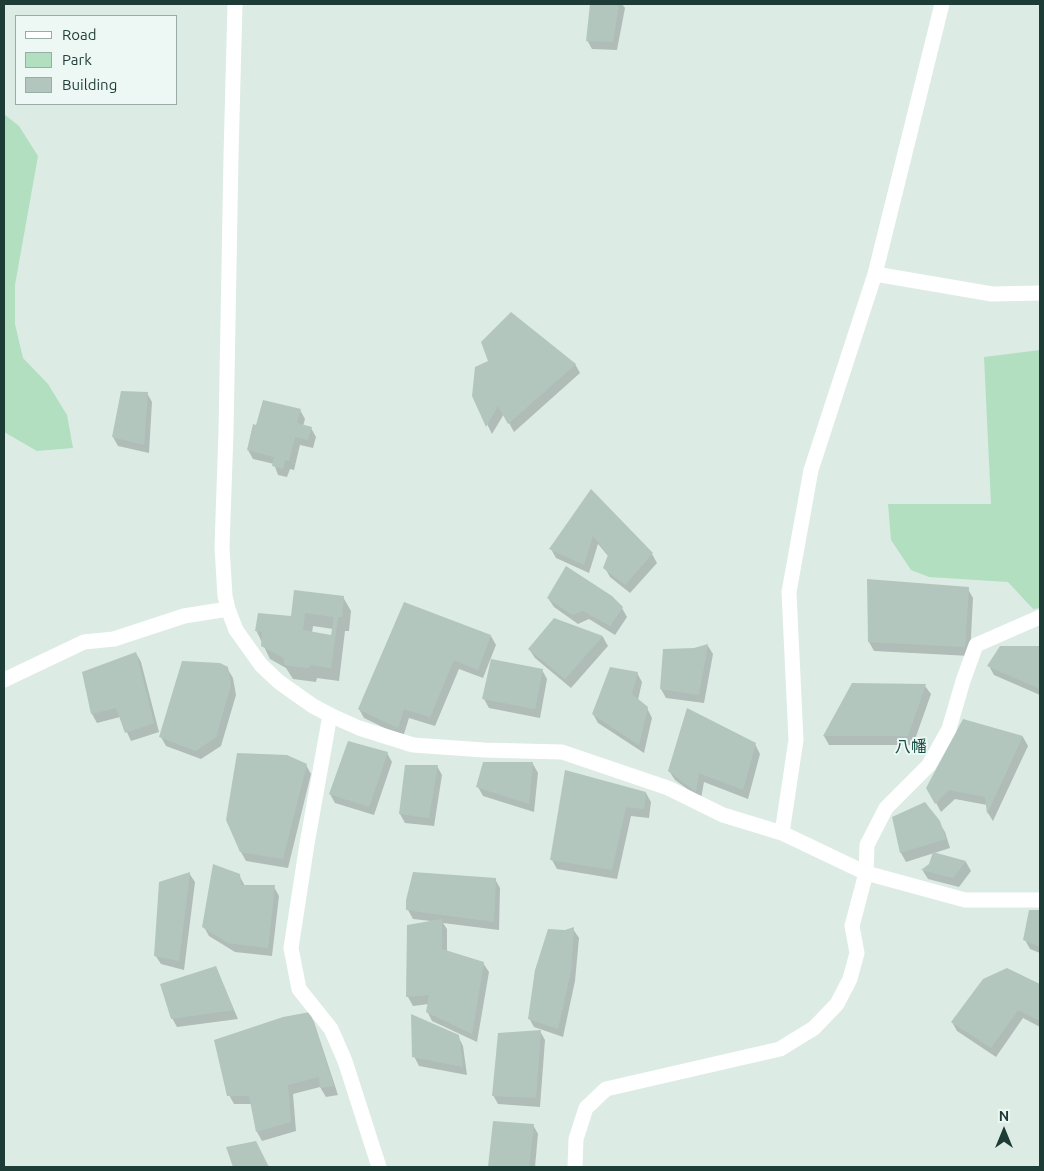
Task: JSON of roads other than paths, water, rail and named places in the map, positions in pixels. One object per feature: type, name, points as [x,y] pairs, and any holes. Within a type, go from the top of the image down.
[{"type":"street","points":[[235,4],[230,156],[228,376],[222,547],[228,609],[236,630],[262,665],[279,682],[330,715],[359,728],[413,745],[484,750],[562,752],[668,788],[723,815],[782,833],[866,873],[965,900],[1040,900]]},
{"type":"street","points":[[782,833],[796,740],[789,592],[811,470],[876,274],[942,4]]},
{"type":"street","points":[[876,274],[992,294],[1040,293]]},
{"type":"street","points":[[4,680],[84,642],[114,639],[184,616],[228,609]]},
{"type":"street","points":[[575,1167],[576,1139],[586,1108],[606,1089],[780,1049],[814,1028],[837,1004],[850,979],[857,953],[852,926],[866,873],[866,845],[886,808],[929,765],[949,729],[976,645],[1040,617]]},
{"type":"street","points":[[330,715],[291,948],[299,989],[331,1029],[345,1061],[379,1167]]},
{"type":"district","name":"八幡","points":[[911,747]]}]
